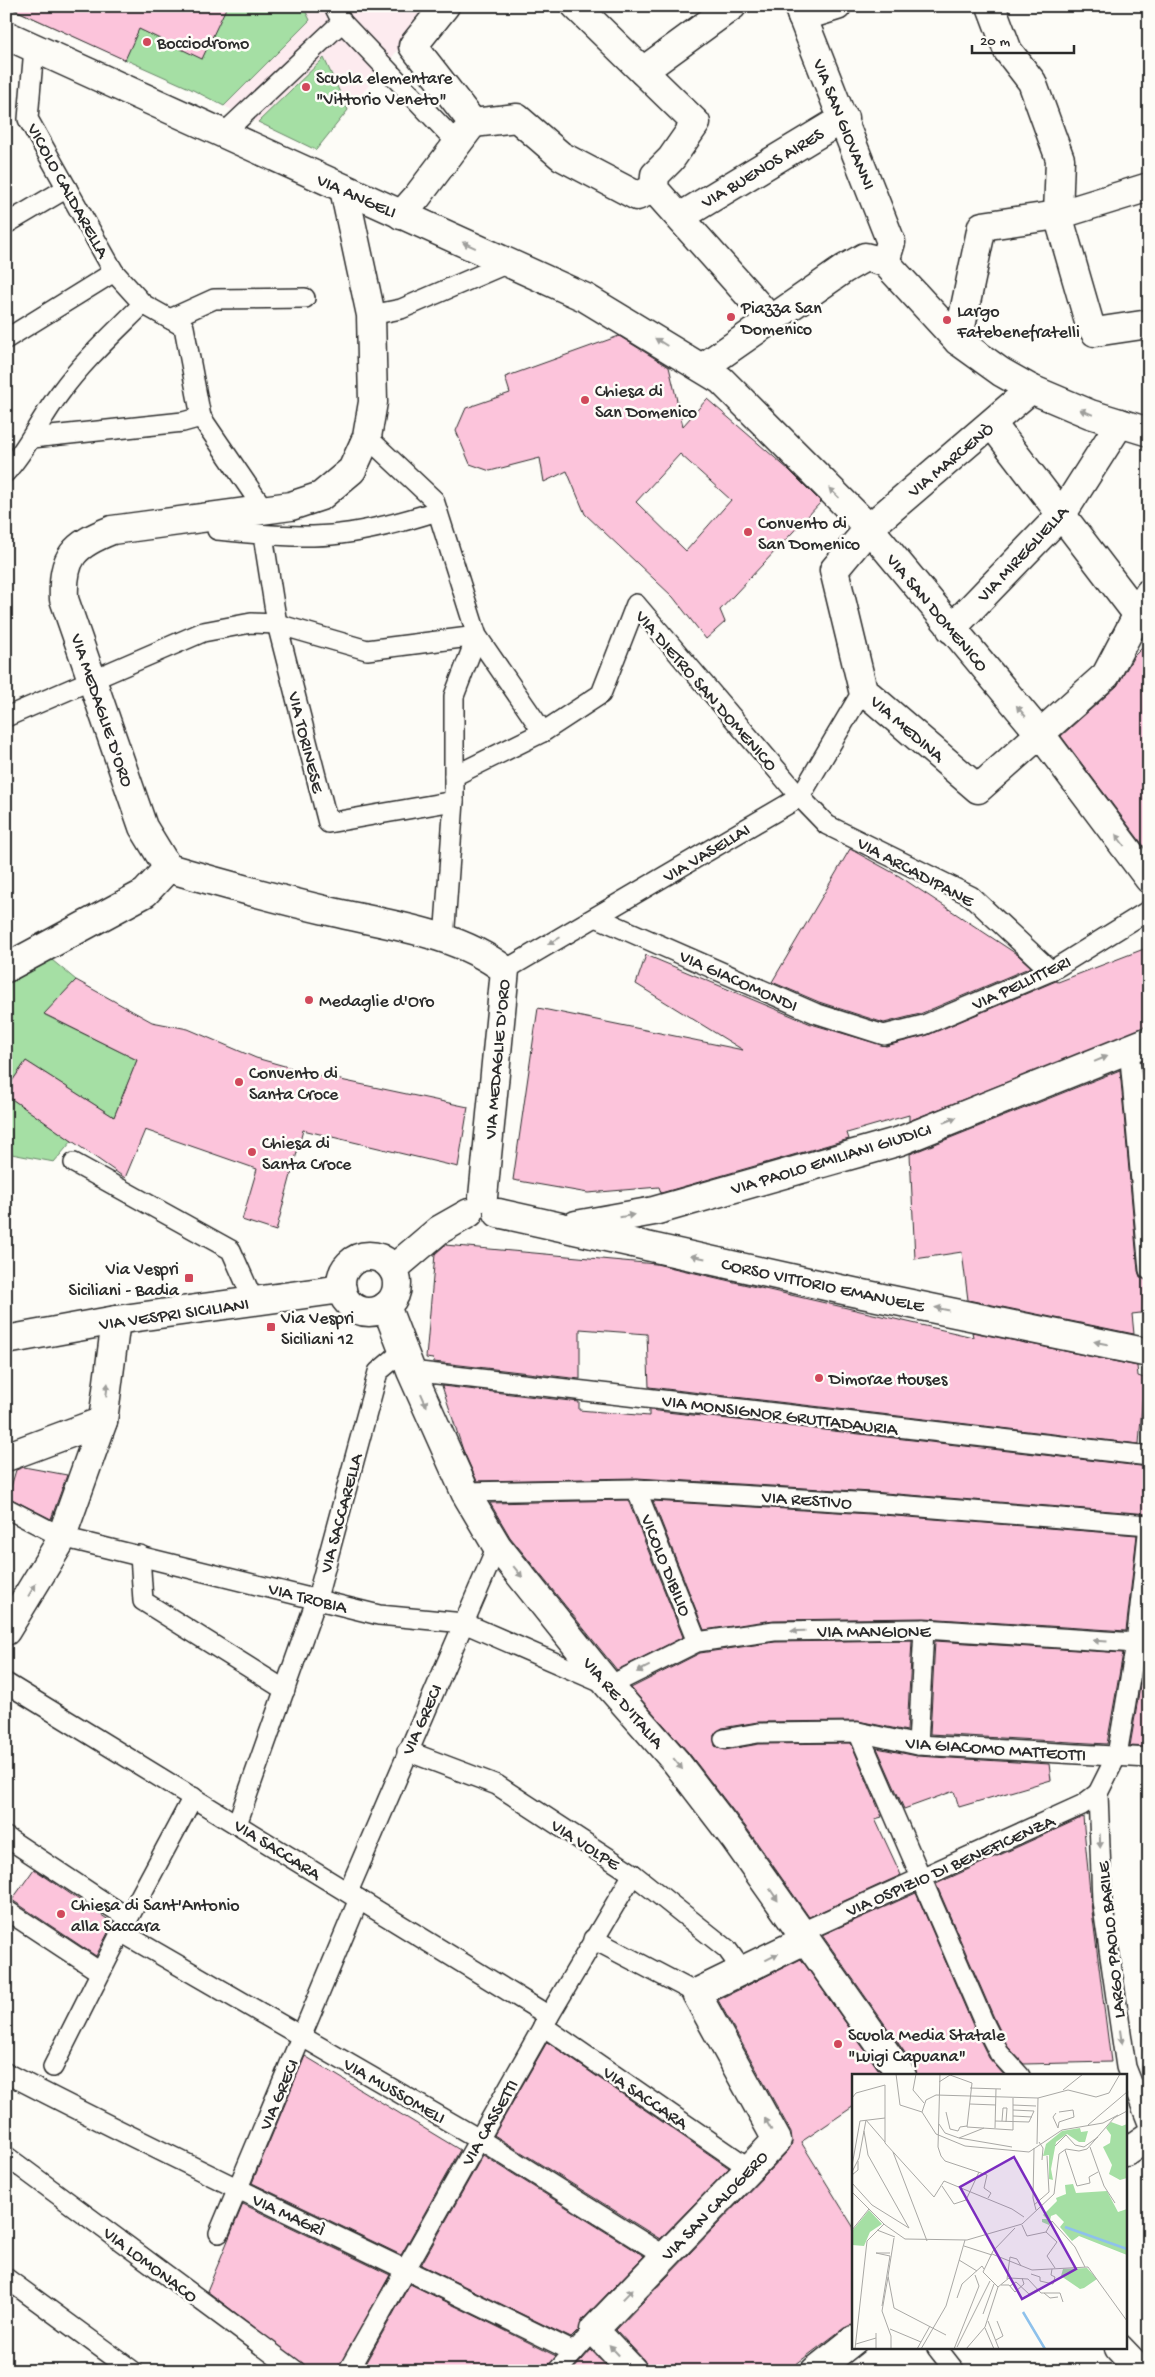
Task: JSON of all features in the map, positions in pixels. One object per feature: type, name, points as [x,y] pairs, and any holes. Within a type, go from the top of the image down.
[{"type":"street","points":[[445,6],[413,46],[465,134]]},
{"type":"street","points":[[576,6],[696,123],[671,159],[655,175],[654,190],[771,320]]},
{"type":"street","points":[[643,71],[732,6]]},
{"type":"street","points":[[800,12],[837,6]]},
{"type":"street","points":[[992,6],[1008,51],[1032,82],[1060,159],[1058,214],[1089,322],[1095,332],[1149,324]]},
{"type":"street","name":"VIA SAN GIOVANNI","points":[[800,12],[844,118],[888,252]]},
{"type":"street","name":"VIA ANGELI","points":[[6,35],[586,298],[702,368]]},
{"type":"street","points":[[401,215],[465,134],[517,118],[561,156],[637,196],[654,190]]},
{"type":"street","name":"VIA BUENOS AIRES","points":[[680,217],[844,118]]},
{"type":"street","points":[[958,341],[982,226],[1058,214],[1149,187]]},
{"type":"street","name":"VIA MEDAGLIE D'ORO","points":[[344,189],[372,315],[373,402],[366,437],[352,470],[321,496],[291,506],[263,522],[112,530],[88,539],[70,554],[63,576],[64,598],[143,827],[168,868],[241,890],[444,940],[491,959],[505,970],[483,1208]]},
{"type":"street","points":[[702,368],[865,257],[888,252],[958,341],[1001,372],[1031,389],[1090,414],[1149,432]]},
{"type":"street","name":"VIA SAN DOMENICO","points":[[702,368],[721,380],[869,528],[951,629],[1041,734],[1149,879]]},
{"type":"street","name":"VIA MARCENÒ","points":[[869,528],[1031,389]]},
{"type":"street","name":"VIA MIREGLIELLA","points":[[951,629],[1062,514],[1120,423]]},
{"type":"street","points":[[992,424],[1062,514],[1145,611],[1106,675],[1041,734]]},
{"type":"street","name":"VIA MEDINA","points":[[869,528],[834,570],[863,690],[978,789],[1041,734]]},
{"type":"street","points":[[6,968],[144,893],[168,868]]},
{"type":"street","name":"VIA PAOLO EMILIANI GIUDICI","points":[[562,1227],[654,1211],[900,1141],[1139,1044]]},
{"type":"street","points":[[393,1269],[439,1230],[483,1208]]},
{"type":"street","name":"CORSO VITTORIO EMANUELE","points":[[483,1208],[853,1292],[1149,1353]]},
{"type":"street","points":[[378,1257],[393,1269],[397,1284],[396,1293],[386,1306],[377,1310],[359,1310],[351,1305],[342,1289],[342,1280],[345,1270],[359,1258],[378,1257]]},
{"type":"street","name":"VIA VESPRI SICILIANI","points":[[6,1340],[116,1320],[342,1289]]},
{"type":"street","name":"VIA RE D'ITALIA","points":[[386,1306],[407,1361],[465,1492],[497,1546],[609,1686],[676,1762],[736,1839],[802,1936],[901,2074]]},
{"type":"street","points":[[6,1631],[62,1537],[103,1421],[116,1320]]},
{"type":"street","points":[[6,1457],[103,1421]]},
{"type":"street","points":[[696,1993],[743,1971],[802,1936]]},
{"type":"street","name":"VIA SAN CALOGERO","points":[[594,2330],[777,2140],[696,1993]]},
{"type":"street","points":[[1128,2151],[1149,2136]]},
{"type":"street","points":[[594,2330],[633,2371]]},
{"type":"street","points":[[822,2369],[852,2342]]},
{"type":"street","points":[[1122,2350],[1141,2371]]},
{"type":"lane","points":[[222,134],[338,14],[465,134]]},
{"type":"lane","name":"VICOLO CALDARELLA","points":[[34,48],[28,119],[114,272],[143,304],[184,327],[201,417]]},
{"type":"lane","points":[[6,224],[67,188]]},
{"type":"lane","points":[[372,315],[401,309],[508,263]]},
{"type":"lane","points":[[6,339],[114,272]]},
{"type":"lane","points":[[170,319],[214,299],[305,298]]},
{"type":"lane","points":[[6,472],[22,456],[58,395],[86,360],[143,304]]},
{"type":"lane","points":[[32,438],[183,422],[201,417],[263,522]]},
{"type":"lane","points":[[366,437],[434,500],[477,636],[543,732],[454,776]]},
{"type":"lane","points":[[217,530],[263,522],[339,534],[396,524],[437,511]]},
{"type":"lane","name":"VIA TORINESE","points":[[263,522],[277,624],[328,823],[454,801]]},
{"type":"lane","name":"VIA DIETRO SAN DOMENICO","points":[[543,732],[601,694],[636,604],[800,797]]},
{"type":"lane","points":[[6,717],[203,632],[251,622],[277,624],[368,650],[477,636]]},
{"type":"lane","points":[[444,940],[454,801],[454,696],[477,636]]},
{"type":"lane","name":"VIA VASELLAI","points":[[505,970],[800,797],[863,690]]},
{"type":"lane","name":"VIA ARCADIPANE","points":[[800,797],[827,825],[971,896],[1051,971]]},
{"type":"lane","name":"VIA PELLITTERI","points":[[884,1034],[924,1025],[1051,971],[1149,910]]},
{"type":"lane","name":"VIA GIACOMONDI","points":[[596,917],[815,1013],[884,1034]]},
{"type":"lane","points":[[1139,1044],[1149,1270]]},
{"type":"lane","points":[[74,1163],[231,1250],[254,1302]]},
{"type":"lane","name":"VIA MONSIGNOR GRUTTADAURIA","points":[[407,1361],[1149,1456]]},
{"type":"lane","name":"VIA SACCARELLA","points":[[237,1824],[317,1598],[378,1372],[407,1361]]},
{"type":"lane","name":"VIA RESTIVO","points":[[465,1492],[636,1489],[871,1503],[1149,1525]]},
{"type":"lane","name":"VICOLO DIBILIO","points":[[636,1489],[697,1642]]},
{"type":"lane","name":"VIA TROBIA","points":[[6,1508],[62,1537],[317,1598],[379,1615],[464,1624],[609,1686]]},
{"type":"lane","name":"LARGO PAOLO BARILE","points":[[1149,1525],[1142,1645],[1117,1755],[1098,1792],[1102,1901],[1126,2067],[1149,2126]]},
{"type":"lane","name":"VIA GRECI","points":[[218,2233],[302,2037],[407,1751],[497,1546]]},
{"type":"lane","points":[[140,1555],[143,1601],[285,1690]]},
{"type":"lane","points":[[918,1745],[924,1629]]},
{"type":"lane","name":"VIA MANGIONE","points":[[609,1686],[697,1642],[774,1631],[924,1629],[1142,1645]]},
{"type":"lane","name":"VIA SACCARA","points":[[6,1683],[354,1896],[546,2021],[749,2168]]},
{"type":"lane","points":[[858,1732],[985,2025],[999,2053],[1018,2074]]},
{"type":"lane","name":"VIA GIACOMO MATTEOTTI","points":[[724,1739],[758,1733],[858,1732],[918,1745],[1149,1758]]},
{"type":"lane","name":"VIA VOLPE","points":[[407,1751],[497,1785],[633,1874],[727,1949],[743,1971]]},
{"type":"lane","name":"VIA OSPIZIO DI BENEFICENZA","points":[[802,1936],[921,1878],[1082,1805],[1098,1792]]},
{"type":"lane","points":[[53,2067],[124,1925],[193,1797]]},
{"type":"lane","name":"VIA MUSSOMELI","points":[[6,1837],[124,1925],[302,2037],[479,2139],[665,2256]]},
{"type":"lane","name":"VIA CASSETTI","points":[[348,2371],[593,1939],[633,1874]]},
{"type":"lane","points":[[6,1910],[100,1972]]},
{"type":"lane","points":[[593,1939],[696,1993]]},
{"type":"lane","name":"VIA MAGRÌ","points":[[6,2073],[237,2190],[406,2268],[574,2352]]},
{"type":"lane","name":"VIA LOMONACO","points":[[6,2156],[296,2371]]},
{"type":"lane","points":[[6,2278],[133,2371]]},
{"type":"lane","name":"VIA SAN CALOGERO","points":[[557,2371],[594,2330]]},
{"type":"lane","points":[[939,2350],[956,2371]]},
{"type":"shaded area","name":"Scuola elementare \"Vittorio Veneto\"","points":[[303,6],[434,6],[316,150],[224,106],[309,20]]},
{"type":"green space","points":[[6,6],[303,6],[310,20],[224,106],[189,88]]},
{"type":"green space","points":[[324,58],[348,110],[316,150],[258,122]]},
{"type":"green space","points":[[52,960],[76,980],[45,1015],[137,1060],[114,1117],[26,1061],[6,1090],[6,985]]},
{"type":"green space","points":[[6,1095],[72,1141],[54,1162],[6,1153]]},
{"type":"building","name":"Bocciodromo","points":[[7,6],[227,6],[202,59],[139,29],[125,60]]},
{"type":"building","points":[[619,336],[669,367],[683,426],[707,399],[789,470],[821,502],[720,610],[725,622],[706,639],[673,597],[585,514],[567,471],[544,482],[540,458],[490,471],[470,464],[456,431],[466,408],[510,393],[505,377]],"holes":[[[680,454],[731,500],[686,551],[636,502]]]},
{"type":"building","points":[[1149,641],[1149,853],[1061,736],[1117,686],[1134,656]]},
{"type":"building","points":[[850,849],[899,876],[1018,955],[1031,967],[920,1014],[884,1023],[819,1002],[772,982]]},
{"type":"building","points":[[1149,947],[1149,1026],[909,1121],[909,1115],[847,1133],[849,1139],[661,1193],[659,1187],[588,1193],[513,1180],[538,1008],[743,1050],[636,984],[646,955],[811,1024],[886,1046],[928,1035],[1056,981],[1058,982]]},
{"type":"building","name":"Convento di Santa Croce","points":[[76,980],[152,1022],[188,1029],[256,1058],[317,1075],[468,1107],[458,1167],[303,1130],[276,1231],[242,1220],[257,1169],[145,1130],[125,1178],[6,1095],[6,1090],[26,1061],[114,1117],[137,1060],[44,1014]]},
{"type":"building","points":[[1149,1058],[1149,1142],[1141,1061]]},
{"type":"building","points":[[1120,1070],[1138,1271],[1140,1277],[1149,1281],[1149,1312],[1132,1314],[1134,1334],[968,1300],[962,1252],[915,1259],[910,1154]]},
{"type":"building","points":[[445,1245],[656,1264],[973,1337],[972,1332],[1137,1366],[1138,1376],[1144,1378],[1139,1444],[649,1387],[647,1334],[580,1329],[580,1379],[434,1362],[433,1359],[426,1358],[435,1254]]},
{"type":"building","points":[[442,1386],[579,1402],[579,1410],[649,1416],[649,1410],[1149,1467],[1149,1514],[872,1492],[637,1478],[477,1481],[463,1450]]},
{"type":"building","points":[[24,1467],[67,1475],[51,1519],[8,1497],[16,1470]]},
{"type":"building","points":[[628,1500],[683,1637],[617,1670],[510,1537],[490,1503]]},
{"type":"building","points":[[653,1501],[870,1514],[1137,1535],[1126,1631],[924,1618],[774,1620],[704,1630]]},
{"type":"building","points":[[912,1640],[907,1731],[858,1721],[758,1722],[722,1728],[714,1735],[715,1746],[725,1750],[759,1744],[851,1743],[882,1817],[875,1819],[901,1875],[809,1917],[748,1830],[688,1752],[631,1688],[700,1653],[775,1642]]},
{"type":"building","points":[[935,1641],[1123,1653],[1107,1744],[930,1734]]},
{"type":"building","points":[[1145,1657],[1149,1657],[1149,1747],[1130,1746]]},
{"type":"building","points":[[877,1748],[917,1756],[1049,1764],[1051,1780],[959,1807],[954,1791],[904,1809]]},
{"type":"building","points":[[1083,1817],[1091,1903],[1111,2062],[1024,2064],[1008,2047],[936,1884]]},
{"type":"building","name":"Chiesa di Sant'Antonio alla Saccara","points":[[34,1869],[113,1923],[96,1956],[12,1900]]},
{"type":"building","points":[[916,1893],[975,2030],[989,2058],[1003,2074],[917,2074],[915,2067],[822,1935]]},
{"type":"building","points":[[801,1959],[882,2074],[852,2074],[852,2107],[801,2142],[852,2225],[852,2326],[844,2328],[787,2371],[648,2371],[644,2360],[616,2330],[788,2151],[792,2143],[791,2132],[718,2000]]},
{"type":"building","points":[[547,2042],[729,2168],[660,2239],[494,2135]]},
{"type":"building","points":[[305,2056],[460,2150],[401,2255],[252,2183]]},
{"type":"building","points":[[483,2155],[644,2256],[583,2319],[579,2330],[571,2338],[421,2265]]},
{"type":"building","points":[[243,2204],[390,2275],[337,2371],[311,2371],[207,2291]]},
{"type":"building","points":[[410,2284],[556,2356],[546,2371],[361,2371]]},
{"type":"building","points":[[591,2350],[611,2371],[572,2371]]},
{"type":"place","name":"Bocciodromo","points":[[147,42]]},
{"type":"place","name":"Scuola elementare \"Vittorio Veneto\"","points":[[306,87]]},
{"type":"place","name":"Piazza San Domenico","points":[[731,317]]},
{"type":"place","name":"Largo Fatebenefratelli","points":[[947,320]]},
{"type":"place","name":"Chiesa di San Domenico","points":[[585,400]]},
{"type":"place","name":"Convento di San Domenico","points":[[748,532]]},
{"type":"place","name":"Medaglie d'Oro","points":[[309,1000]]},
{"type":"place","name":"Convento di Santa Croce","points":[[239,1082]]},
{"type":"place","name":"Chiesa di Santa Croce","points":[[252,1152]]},
{"type":"place","name":"Via Vespri Siciliani - Badia","points":[[189,1278]]},
{"type":"place","name":"Via Vespri Siciliani 12","points":[[271,1327]]},
{"type":"place","name":"Dimorae Houses","points":[[819,1378]]},
{"type":"place","name":"Chiesa di Sant'Antonio alla Saccara","points":[[61,1914]]},
{"type":"place","name":"Scuola Media Statale \"Luigi Capuana\"","points":[[838,2044]]}]
